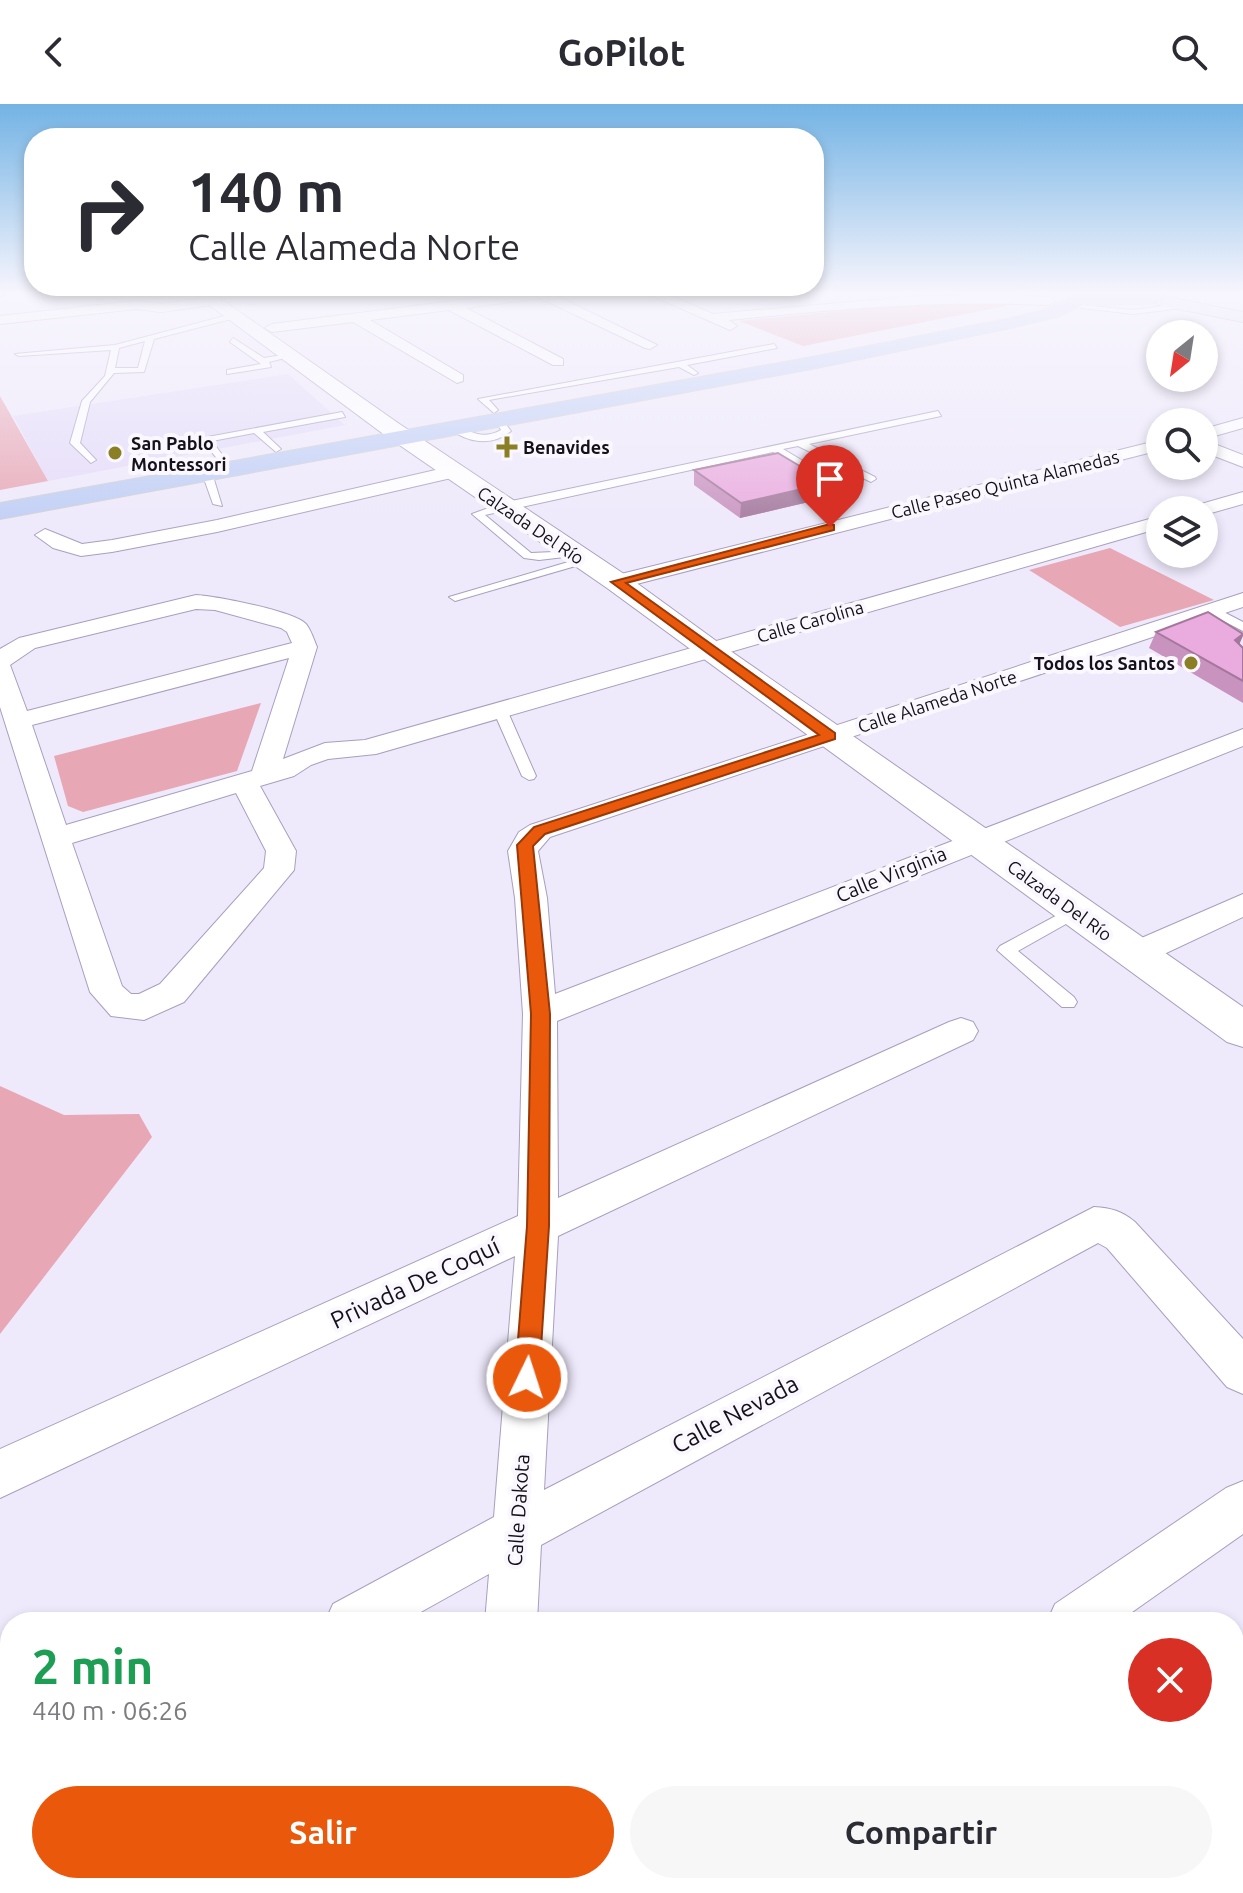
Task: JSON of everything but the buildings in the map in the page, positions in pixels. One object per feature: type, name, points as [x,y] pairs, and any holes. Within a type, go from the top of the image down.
[{"type":"main road","points":[[0,511],[214,466],[276,449],[454,428],[570,390],[651,375]]},
{"type":"main road","points":[[0,501],[724,375]]},
{"type":"street","name":"Calzada Del Río","points":[[316,375],[502,506],[617,582],[1243,1030]]},
{"type":"street","points":[[453,375],[457,378]]},
{"type":"street","points":[[1218,430],[1243,423]]},
{"type":"street","name":"Calle Paseo Quinta Alamedas","points":[[617,582],[986,480],[1146,448]]},
{"type":"street","points":[[1218,451],[1243,462]]},
{"type":"street","points":[[45,535],[60,544],[81,550],[112,546],[232,523],[453,472]]},
{"type":"street","points":[[1218,505],[1243,498]]},
{"type":"street","name":"Calle Carolina","points":[[56,838],[264,776],[326,769],[351,761],[367,748],[1146,526]]},
{"type":"street","name":"Calle Alameda Norte","points":[[540,831],[1243,600]]},
{"type":"street","points":[[0,662],[27,643],[201,601],[289,623],[297,628],[305,647],[264,776],[281,851],[279,870],[172,993],[144,1007],[123,1007],[110,997],[0,669]]},
{"type":"street","points":[[17,721],[305,647]]},
{"type":"street","name":"Calle Virginia","points":[[540,1014],[1243,737]]},
{"type":"street","name":"Calle Dakota","points":[[512,1612],[538,1226],[540,1014],[531,898],[523,851],[529,839],[540,831]]},
{"type":"street","points":[[1135,954],[1243,904]]},
{"type":"street","name":"Privada De Coquí","points":[[0,1474],[961,1031]]},
{"type":"street","name":"Calle Nevada","points":[[369,1612],[1080,1230],[1102,1224],[1111,1226],[1243,1372]]},
{"type":"street","points":[[1088,1612],[1243,1505]]},
{"type":"lane","points":[[91,460],[75,443],[86,401],[107,375]]},
{"type":"lane","points":[[502,506],[938,414]]},
{"type":"lane","points":[[159,447],[342,415]]},
{"type":"lane","points":[[256,430],[276,449]]},
{"type":"lane","points":[[206,439],[214,466],[218,504]]},
{"type":"lane","points":[[799,443],[871,479]]},
{"type":"lane","points":[[774,448],[831,482]]},
{"type":"lane","points":[[455,597],[578,556]]},
{"type":"lane","points":[[1212,610],[1243,627]]},
{"type":"lane","points":[[500,710],[529,776]]},
{"type":"lane","points":[[1068,1002],[1006,950],[1076,911]]},
{"type":"shaded area","name":"San Pablo Montessori","points":[[290,375],[345,425],[48,481],[13,416]]},
{"type":"shaded area","points":[[0,396],[48,481],[0,490]]},
{"type":"shaded area","points":[[1110,548],[1214,600],[1120,627],[1029,570]]},
{"type":"shaded area","points":[[261,703],[237,771],[83,812],[68,806],[54,756]]},
{"type":"shaded area","points":[[0,1086],[64,1115],[139,1114],[152,1137],[0,1334]]},
{"type":"place","name":"Benavides","points":[[507,447]]},
{"type":"place","name":"San Pablo Montessori","points":[[115,453]]},
{"type":"place","name":"Todos los Santos","points":[[1191,663]]},
{"type":"route","points":[[527,1378],[538,1226],[540,1014],[531,898],[523,851],[525,845],[540,831],[830,736],[617,582],[830,527]]}]
